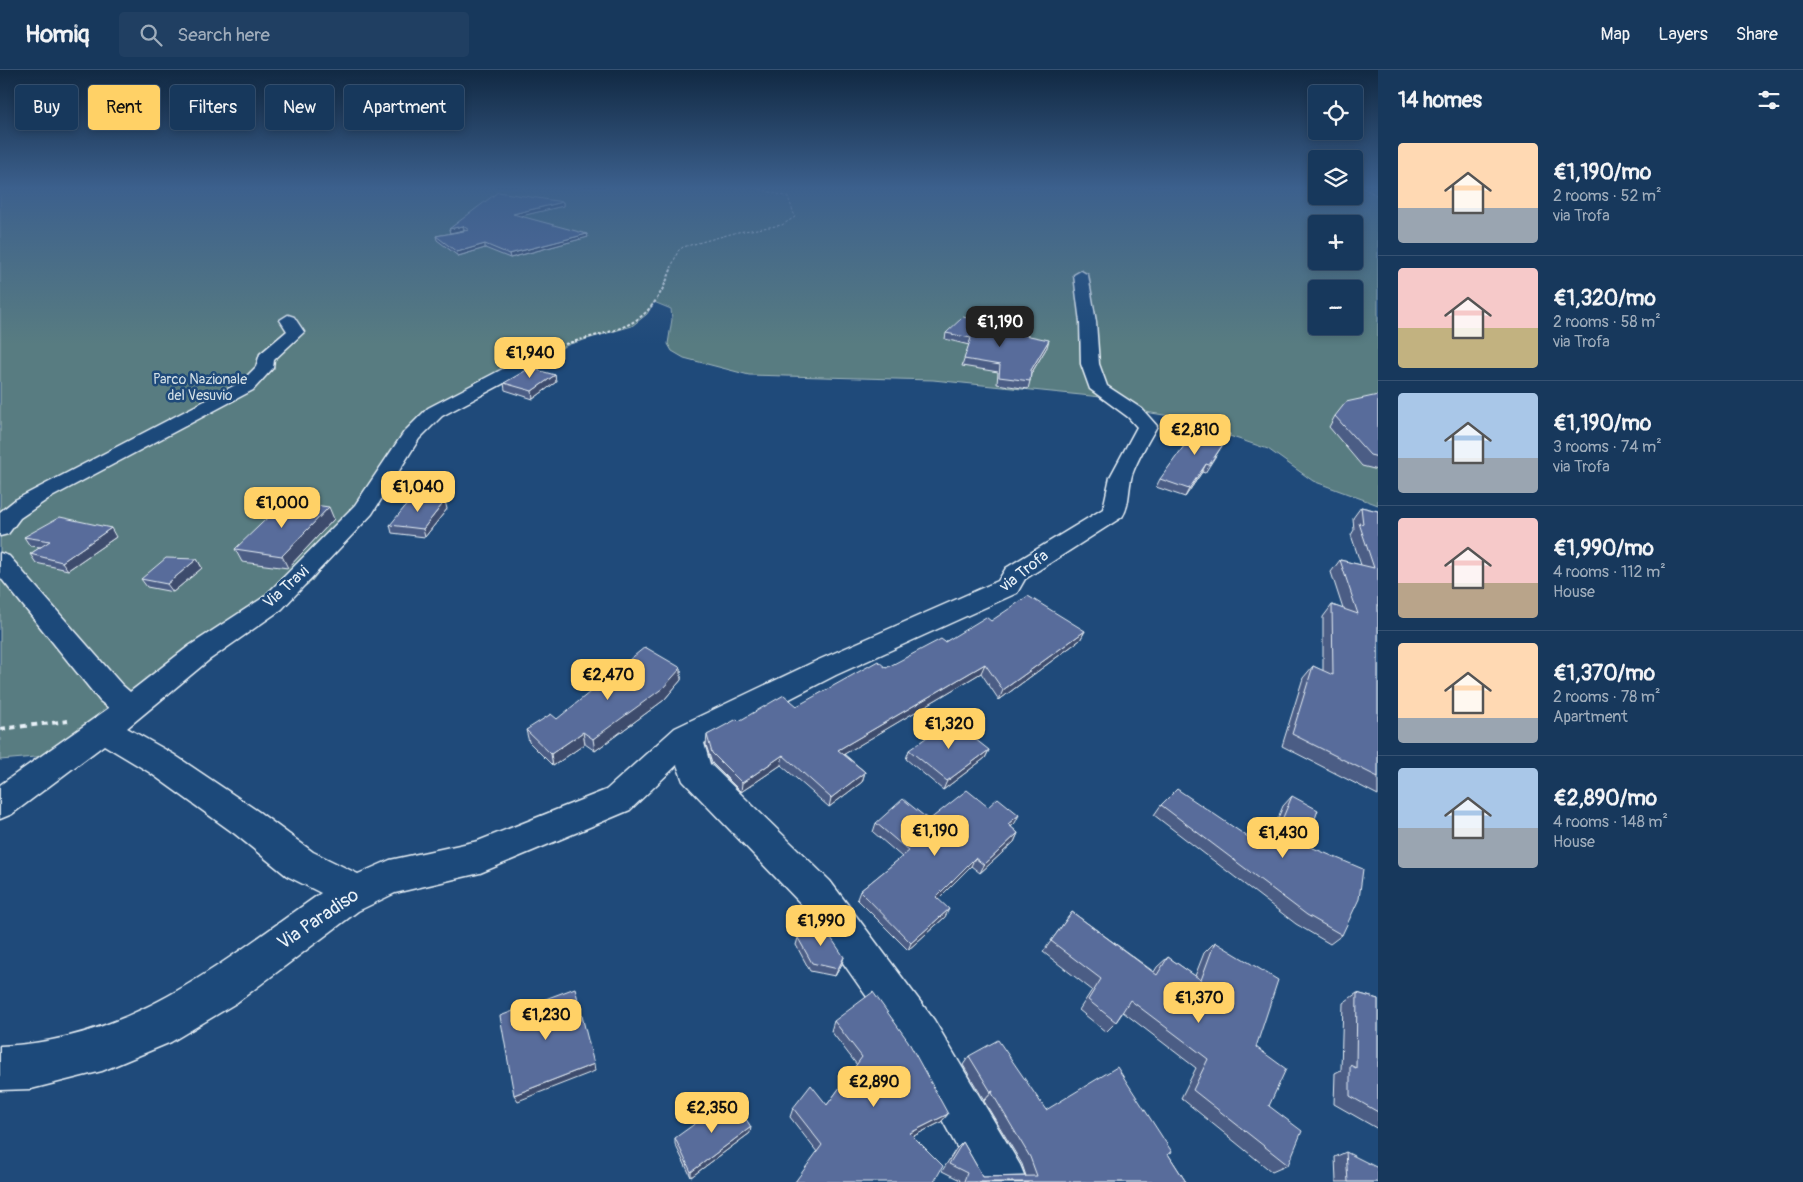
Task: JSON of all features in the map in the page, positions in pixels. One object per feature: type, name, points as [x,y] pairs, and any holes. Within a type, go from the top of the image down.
[{"type":"street","name":"via Trofa","points":[[686,737],[826,668],[1008,587],[1016,574],[1114,512],[1116,488],[1123,469],[1147,426],[1135,413],[1099,389],[1090,364],[1088,322],[1081,275]]},
{"type":"street","points":[[0,529],[3,521],[19,507],[40,494],[247,386],[264,368],[266,358],[296,332],[288,320]]},
{"type":"street","name":"Via Travi","points":[[0,804],[87,725],[130,709],[199,652],[273,603],[364,509],[412,436],[435,412],[549,352]]},
{"type":"street","points":[[0,561],[111,693],[130,709]]},
{"type":"street","points":[[87,725],[161,763],[247,823],[300,864],[357,892]]},
{"type":"street","name":"Via Paradiso","points":[[0,1068],[31,1067],[102,1049],[156,1027],[221,988],[345,898],[357,892],[390,877],[480,857],[618,800],[686,737]]},
{"type":"street","points":[[686,737],[695,771],[817,894],[919,1035],[1003,1182]]},
{"type":"path","points":[[549,352],[566,343],[628,327],[640,319],[658,299],[678,251],[683,246],[707,240]]},
{"type":"path","points":[[0,730],[87,725]]},
{"type":"green space","name":"Parco Nazionale del Vesuvio","points":[[0,240],[1308,240],[1308,270],[1363,270],[1363,240],[1378,240],[1378,505],[1313,481],[1268,449],[1170,416],[1133,410],[1101,397],[933,380],[749,375],[684,358],[672,351],[668,344],[672,319],[671,309],[654,302],[647,314],[632,326],[570,344],[513,369],[424,420],[381,492],[311,582],[238,633],[168,695],[94,752],[0,760]]},
{"type":"building","points":[[441,240],[564,240],[509,254],[485,244],[457,252]]},
{"type":"building","points":[[963,317],[1001,325],[995,329],[1049,340],[1031,370],[1030,381],[999,377],[1000,365],[964,359],[971,338],[946,333]]},
{"type":"building","points":[[530,368],[555,375],[532,391],[504,383]]},
{"type":"building","points":[[1378,395],[1378,457],[1370,455],[1335,416],[1346,402]]},
{"type":"building","points":[[1200,424],[1230,434],[1209,465],[1206,464],[1189,489],[1160,479]]},
{"type":"building","points":[[413,497],[445,501],[423,529],[390,525]]},
{"type":"building","points":[[285,501],[329,507],[282,556],[235,549]]},
{"type":"building","points":[[1361,507],[1378,511],[1378,777],[1292,734],[1313,666],[1333,675],[1332,605],[1358,614],[1340,560],[1374,568],[1359,523],[1363,524]]},
{"type":"building","points":[[60,517],[111,528],[62,562],[30,554],[50,541],[24,537]]},
{"type":"building","points":[[166,558],[197,559],[167,584],[141,579]]},
{"type":"building","points":[[1028,596],[1085,631],[1003,690],[985,664],[838,750],[865,772],[831,798],[783,755],[742,783],[712,753],[707,735],[737,719],[739,721],[784,695],[797,706],[878,661],[886,668],[941,639],[945,642],[986,617],[991,621]]},
{"type":"building","points":[[645,647],[681,668],[663,688],[593,739],[583,732],[551,754],[526,730],[551,714],[557,719]]},
{"type":"building","points":[[951,720],[989,750],[947,781],[909,750]]},
{"type":"building","points":[[1177,789],[1251,839],[1267,820],[1279,827],[1292,796],[1318,810],[1306,845],[1363,869],[1359,899],[1342,935],[1307,915],[1161,805]]},
{"type":"building","points":[[967,790],[988,807],[998,798],[1019,815],[1008,824],[1018,833],[984,865],[975,858],[936,897],[949,909],[911,943],[860,891],[909,851],[876,823],[903,799],[929,820]]},
{"type":"building","points":[[1072,912],[1157,975],[1168,957],[1201,980],[1215,942],[1278,980],[1256,1047],[1286,1069],[1269,1106],[1302,1131],[1288,1165],[1193,1090],[1208,1059],[1130,1000],[1116,1022],[1088,1000],[1101,979],[1051,941]]},
{"type":"building","points":[[819,920],[844,957],[838,969],[812,963],[798,938]]},
{"type":"building","points":[[575,988],[594,1064],[514,1095],[500,1016]]},
{"type":"building","points":[[873,992],[908,1041],[948,1114],[910,1133],[943,1166],[934,1182],[795,1182],[822,1145],[793,1108],[811,1085],[827,1105],[862,1057],[834,1021]]},
{"type":"building","points":[[1357,993],[1378,999],[1378,1112],[1350,1096],[1350,1065],[1356,1068]]},
{"type":"building","points":[[998,1040],[1046,1110],[1117,1067],[1172,1152],[1168,1154],[1186,1182],[965,1182],[967,1173],[949,1164],[963,1142],[983,1177],[1037,1176],[1030,1157],[992,1093],[993,1091],[991,1092],[969,1056]]},
{"type":"building","points":[[732,1097],[751,1127],[691,1172],[675,1138]]},
{"type":"building","points":[[1346,1152],[1378,1168],[1378,1182],[1348,1182]]}]
